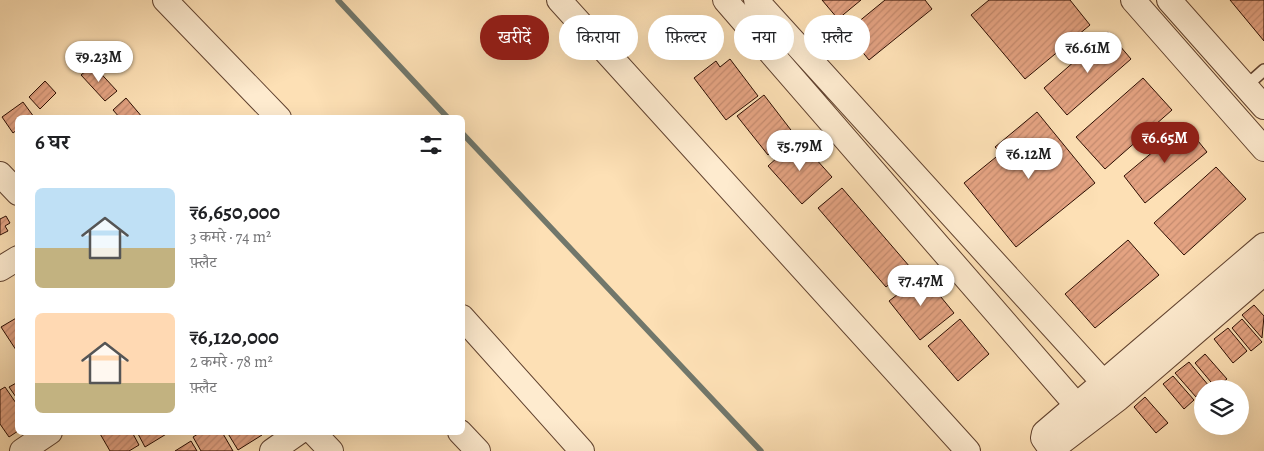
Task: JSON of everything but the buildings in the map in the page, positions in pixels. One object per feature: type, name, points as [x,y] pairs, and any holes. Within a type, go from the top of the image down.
[{"type":"street","points":[[165,0],[276,115]]},
{"type":"street","points":[[560,0],[968,451]]},
{"type":"street","points":[[756,0],[1111,391]]},
{"type":"street","points":[[1133,0],[1264,148]]},
{"type":"street","points":[[1169,0],[1264,106]]},
{"type":"street","points":[[730,2],[1084,413],[1264,274]]},
{"type":"street","points":[[0,174],[15,190]]},
{"type":"street","points":[[1111,391],[1264,245]]},
{"type":"street","points":[[0,269],[15,260]]},
{"type":"street","points":[[465,320],[582,451]]},
{"type":"street","points":[[22,451],[46,435]]},
{"type":"street","points":[[272,451],[295,435]]},
{"type":"street","points":[[316,435],[331,451]]},
{"type":"street","points":[[463,435],[478,451]]},
{"type":"lane","points":[[1246,86],[1264,70]]},
{"type":"waterway","points":[[338,0],[445,115]]},
{"type":"waterway","points":[[465,136],[761,451]]}]
